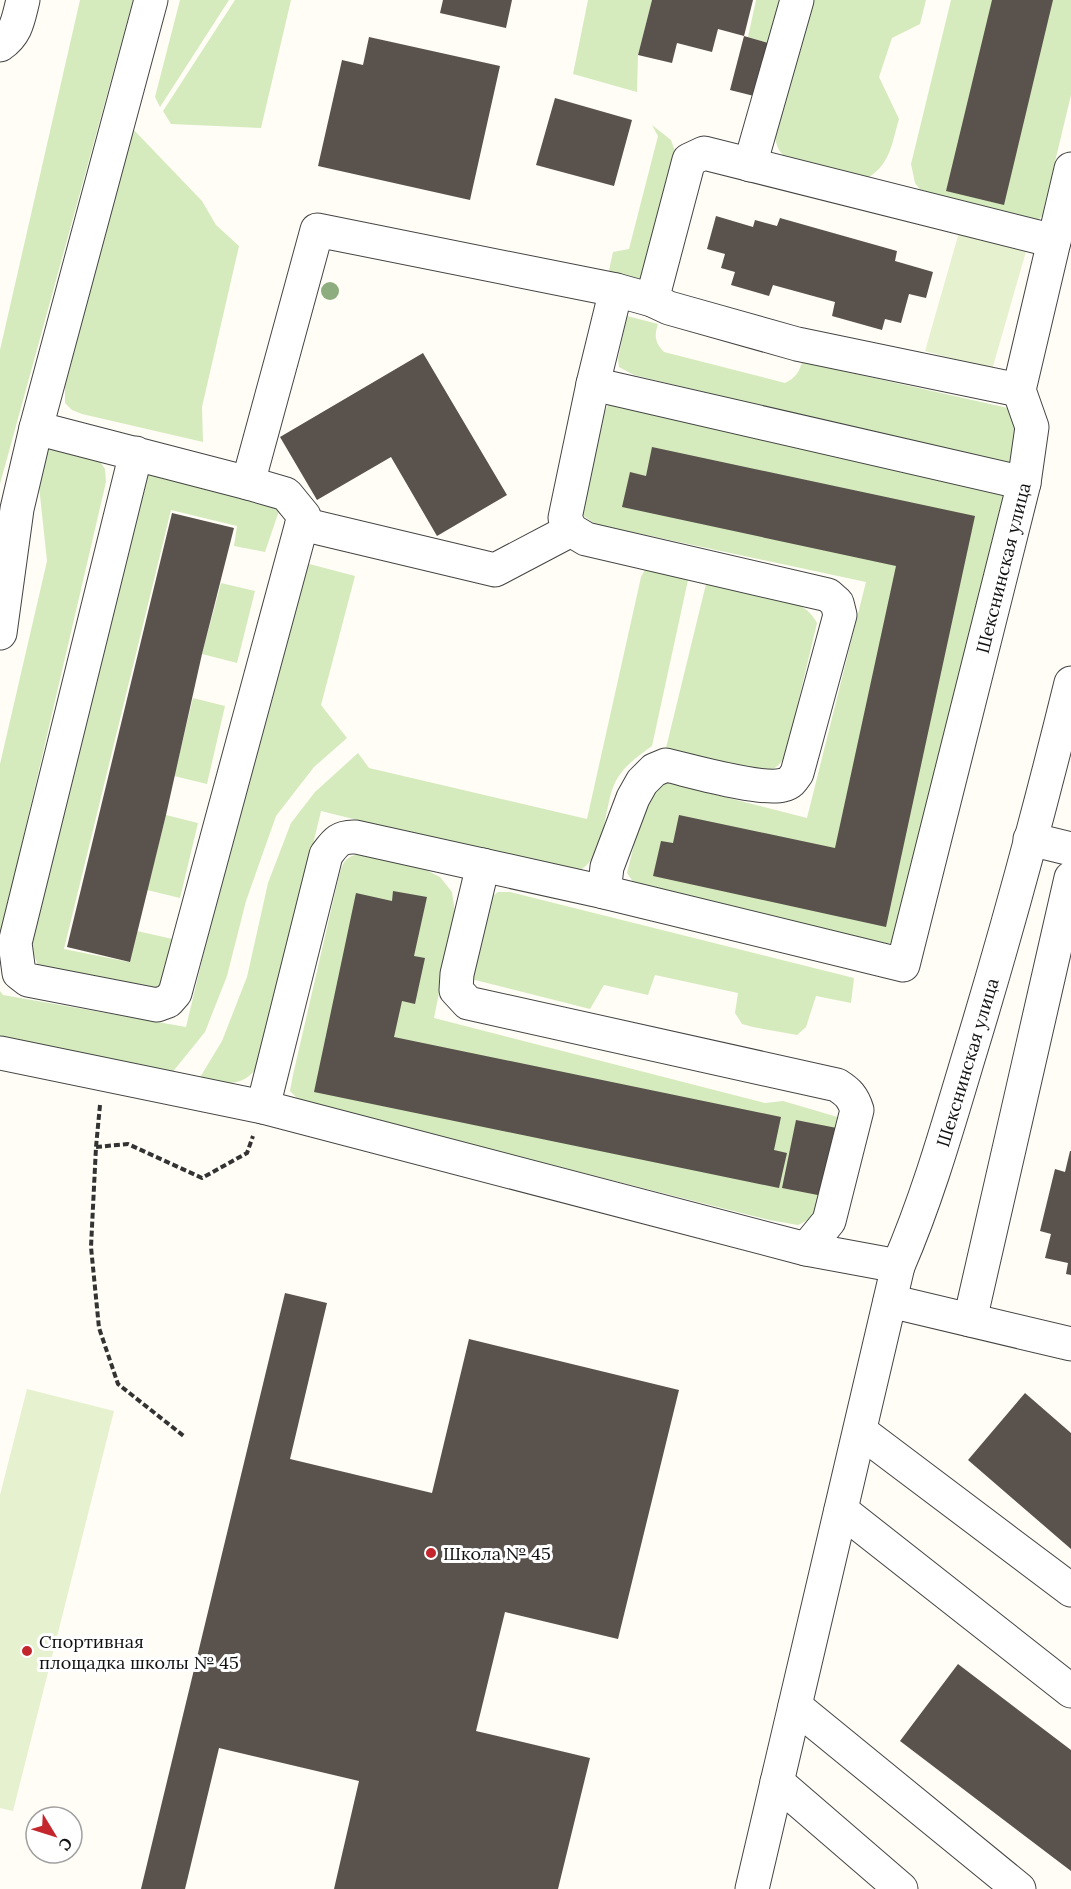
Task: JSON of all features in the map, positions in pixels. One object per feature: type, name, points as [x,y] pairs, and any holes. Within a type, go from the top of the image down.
[{"type":"street","points":[[0,45],[11,37],[18,23],[23,0]]},
{"type":"street","points":[[0,633],[16,509],[151,0]]},
{"type":"street","points":[[750,165],[797,0]]},
{"type":"street","points":[[652,300],[689,160],[704,153],[1054,240]]},
{"type":"street","points":[[248,483],[317,230],[616,291],[797,344],[1019,390],[1071,169]]},
{"type":"street","points":[[263,1107],[326,855],[336,842],[346,836],[356,837],[604,892],[607,867],[633,798],[642,782],[654,770],[666,765],[760,786],[780,786],[791,782],[797,773],[840,615],[837,603],[828,595],[586,539],[571,530],[565,518],[593,384],[616,291]]},
{"type":"street","points":[[593,384],[1024,483]]},
{"type":"street","name":"Шекснинская улица","points":[[604,892],[903,965],[1024,483],[1032,427],[1019,390]]},
{"type":"street","points":[[36,428],[136,453],[286,494],[304,516],[175,993],[168,1001],[157,1005],[28,980],[20,973],[15,943],[136,453]]},
{"type":"street","points":[[302,524],[495,570],[571,530]]},
{"type":"street","name":"Шекснинская улица","points":[[752,1889],[898,1266],[911,1236],[947,1129],[982,1012],[1071,683]]},
{"type":"street","points":[[1030,839],[1071,849]]},
{"type":"street","points":[[483,865],[457,974],[456,990],[468,1003],[837,1085],[848,1091],[857,1110],[829,1221],[806,1250]]},
{"type":"street","points":[[969,1320],[1071,878]]},
{"type":"street","points":[[0,1053],[263,1107],[806,1250],[898,1266]]},
{"type":"street","points":[[890,1301],[1071,1344]]},
{"type":"street","points":[[860,1431],[1071,1590]]},
{"type":"street","points":[[841,1510],[1071,1691]]},
{"type":"street","points":[[795,1706],[1019,1889]]},
{"type":"street","points":[[777,1782],[901,1889]]},
{"type":"path","points":[[103,1074],[96,1147],[91,1247],[99,1328],[118,1384],[185,1437]]},
{"type":"path","points":[[96,1147],[128,1144],[202,1178],[247,1154],[263,1107]]},
{"type":"green space","points":[[80,0],[133,0],[0,484],[0,350]]},
{"type":"green space","points":[[180,0],[229,0],[160,107],[155,97]]},
{"type":"green space","points":[[235,0],[291,0],[261,128],[171,124],[163,111]]},
{"type":"green space","points":[[588,0],[652,0],[638,55],[637,92],[573,74]]},
{"type":"green space","points":[[756,0],[784,0],[772,44],[748,37]]},
{"type":"green space","points":[[808,0],[926,0],[920,24],[892,38],[879,77],[899,119],[886,159],[869,177],[815,168],[795,162],[782,154],[777,146],[775,135]]},
{"type":"green space","points":[[951,0],[1071,0],[1071,95],[1042,216],[1032,226],[927,199],[915,183],[911,164]]},
{"type":"green space","points":[[652,125],[671,140],[676,154],[653,264],[639,281],[608,275],[613,252],[629,249],[658,136]]},
{"type":"green space","points":[[131,127],[202,201],[216,225],[239,246],[202,407],[203,442],[82,414],[72,410],[65,403],[65,381]]},
{"type":"green space","points":[[960,229],[1027,248],[992,370],[925,351]]},
{"type":"green space","points":[[627,316],[658,324],[656,339],[664,352],[785,383],[796,375],[802,362],[1017,410],[1015,467],[634,375],[619,367],[618,359]]},
{"type":"green space","points":[[610,401],[999,491],[1008,501],[896,940],[885,945],[638,889],[627,873],[644,805],[662,782],[807,818],[866,582],[595,524],[581,514],[605,411]]},
{"type":"green space","points":[[43,440],[99,460],[105,469],[106,482],[0,937],[0,764],[47,561],[39,486]]},
{"type":"green space","points":[[156,471],[283,499],[265,552],[234,546],[237,526],[171,510],[64,949],[129,962],[137,931],[177,940],[161,987],[145,992],[47,973],[38,965],[30,946],[144,477]]},
{"type":"green space","points":[[298,561],[355,576],[321,705],[347,738],[314,767],[276,816],[246,901],[227,976],[205,1032],[171,1074],[0,1038],[0,991],[3,995],[186,1027]]},
{"type":"green space","points":[[646,568],[688,580],[652,746],[630,763],[617,779],[599,843],[588,864],[579,871],[567,872],[321,811],[260,1064],[246,1078],[233,1083],[199,1079],[222,1041],[247,977],[268,883],[291,823],[315,792],[358,753],[369,768],[587,819],[641,577]]},
{"type":"green space","points":[[221,583],[255,591],[237,663],[202,654]]},
{"type":"green space","points":[[706,584],[795,603],[808,611],[817,623],[785,757],[778,766],[770,770],[746,770],[666,748]]},
{"type":"green space","points":[[193,698],[225,706],[207,784],[174,776]]},
{"type":"green space","points":[[166,815],[198,823],[180,898],[147,890]]},
{"type":"green space","points":[[358,854],[426,870],[440,877],[452,892],[455,913],[434,1018],[765,1103],[783,1101],[841,1118],[822,1203],[812,1218],[798,1225],[769,1220],[324,1107],[303,1104],[290,1091],[293,1075],[341,871],[346,860]]},
{"type":"green space","points":[[498,892],[510,892],[854,978],[851,1003],[816,996],[806,1027],[797,1035],[742,1024],[735,1013],[738,993],[655,975],[648,995],[604,985],[590,1009],[467,978],[487,900]]},
{"type":"green space","name":"Спортивная площадка школы № 45","points":[[27,1389],[114,1411],[13,1811],[0,1808],[0,1495]]},
{"type":"building","points":[[443,0],[512,0],[506,28],[440,13]]},
{"type":"building","points":[[652,0],[753,0],[744,36],[718,29],[712,52],[677,43],[672,63],[638,55]]},
{"type":"building","points":[[992,0],[1053,0],[1004,205],[946,191]]},
{"type":"building","points":[[744,36],[772,44],[758,97],[730,90]]},
{"type":"building","points":[[369,37],[500,66],[470,200],[318,166],[342,60],[363,65]]},
{"type":"building","points":[[555,98],[632,120],[614,186],[536,165]]},
{"type":"building","points":[[716,216],[753,227],[755,220],[777,226],[780,218],[897,251],[895,261],[933,272],[926,298],[909,294],[901,323],[885,319],[882,330],[832,316],[835,302],[773,285],[769,296],[731,285],[735,272],[721,268],[725,254],[707,249]]},
{"type":"building","points":[[423,353],[507,495],[437,536],[391,457],[317,500],[280,437]]},
{"type":"building","points":[[652,447],[975,516],[886,927],[653,876],[661,841],[673,843],[679,815],[835,848],[896,566],[622,507],[630,472],[646,476]]},
{"type":"building","points":[[172,513],[234,528],[130,962],[67,947]]},
{"type":"building","points":[[393,891],[427,897],[414,956],[425,958],[415,1004],[402,1001],[394,1037],[781,1117],[774,1150],[787,1153],[779,1188],[314,1092],[356,893],[392,901]]},
{"type":"building","points":[[796,1120],[847,1130],[833,1198],[782,1188]]},
{"type":"building","points":[[1070,1151],[1071,1275],[1066,1274],[1068,1263],[1045,1258],[1051,1234],[1040,1231],[1055,1169],[1065,1172]]},
{"type":"building","name":"Школа № 45","points":[[285,1293],[327,1303],[290,1459],[432,1493],[469,1339],[679,1390],[618,1639],[505,1612],[476,1731],[590,1758],[558,1889],[334,1889],[359,1781],[219,1748],[185,1889],[141,1889]]},
{"type":"building","points":[[1025,1393],[1071,1433],[1071,1549],[968,1460]]},
{"type":"building","points":[[958,1664],[1071,1750],[1071,1871],[900,1741]]},
{"type":"place","name":"Школа № 45","points":[[431,1553]]},
{"type":"place","name":"Спортивная площадка школы № 45","points":[[27,1651]]}]
